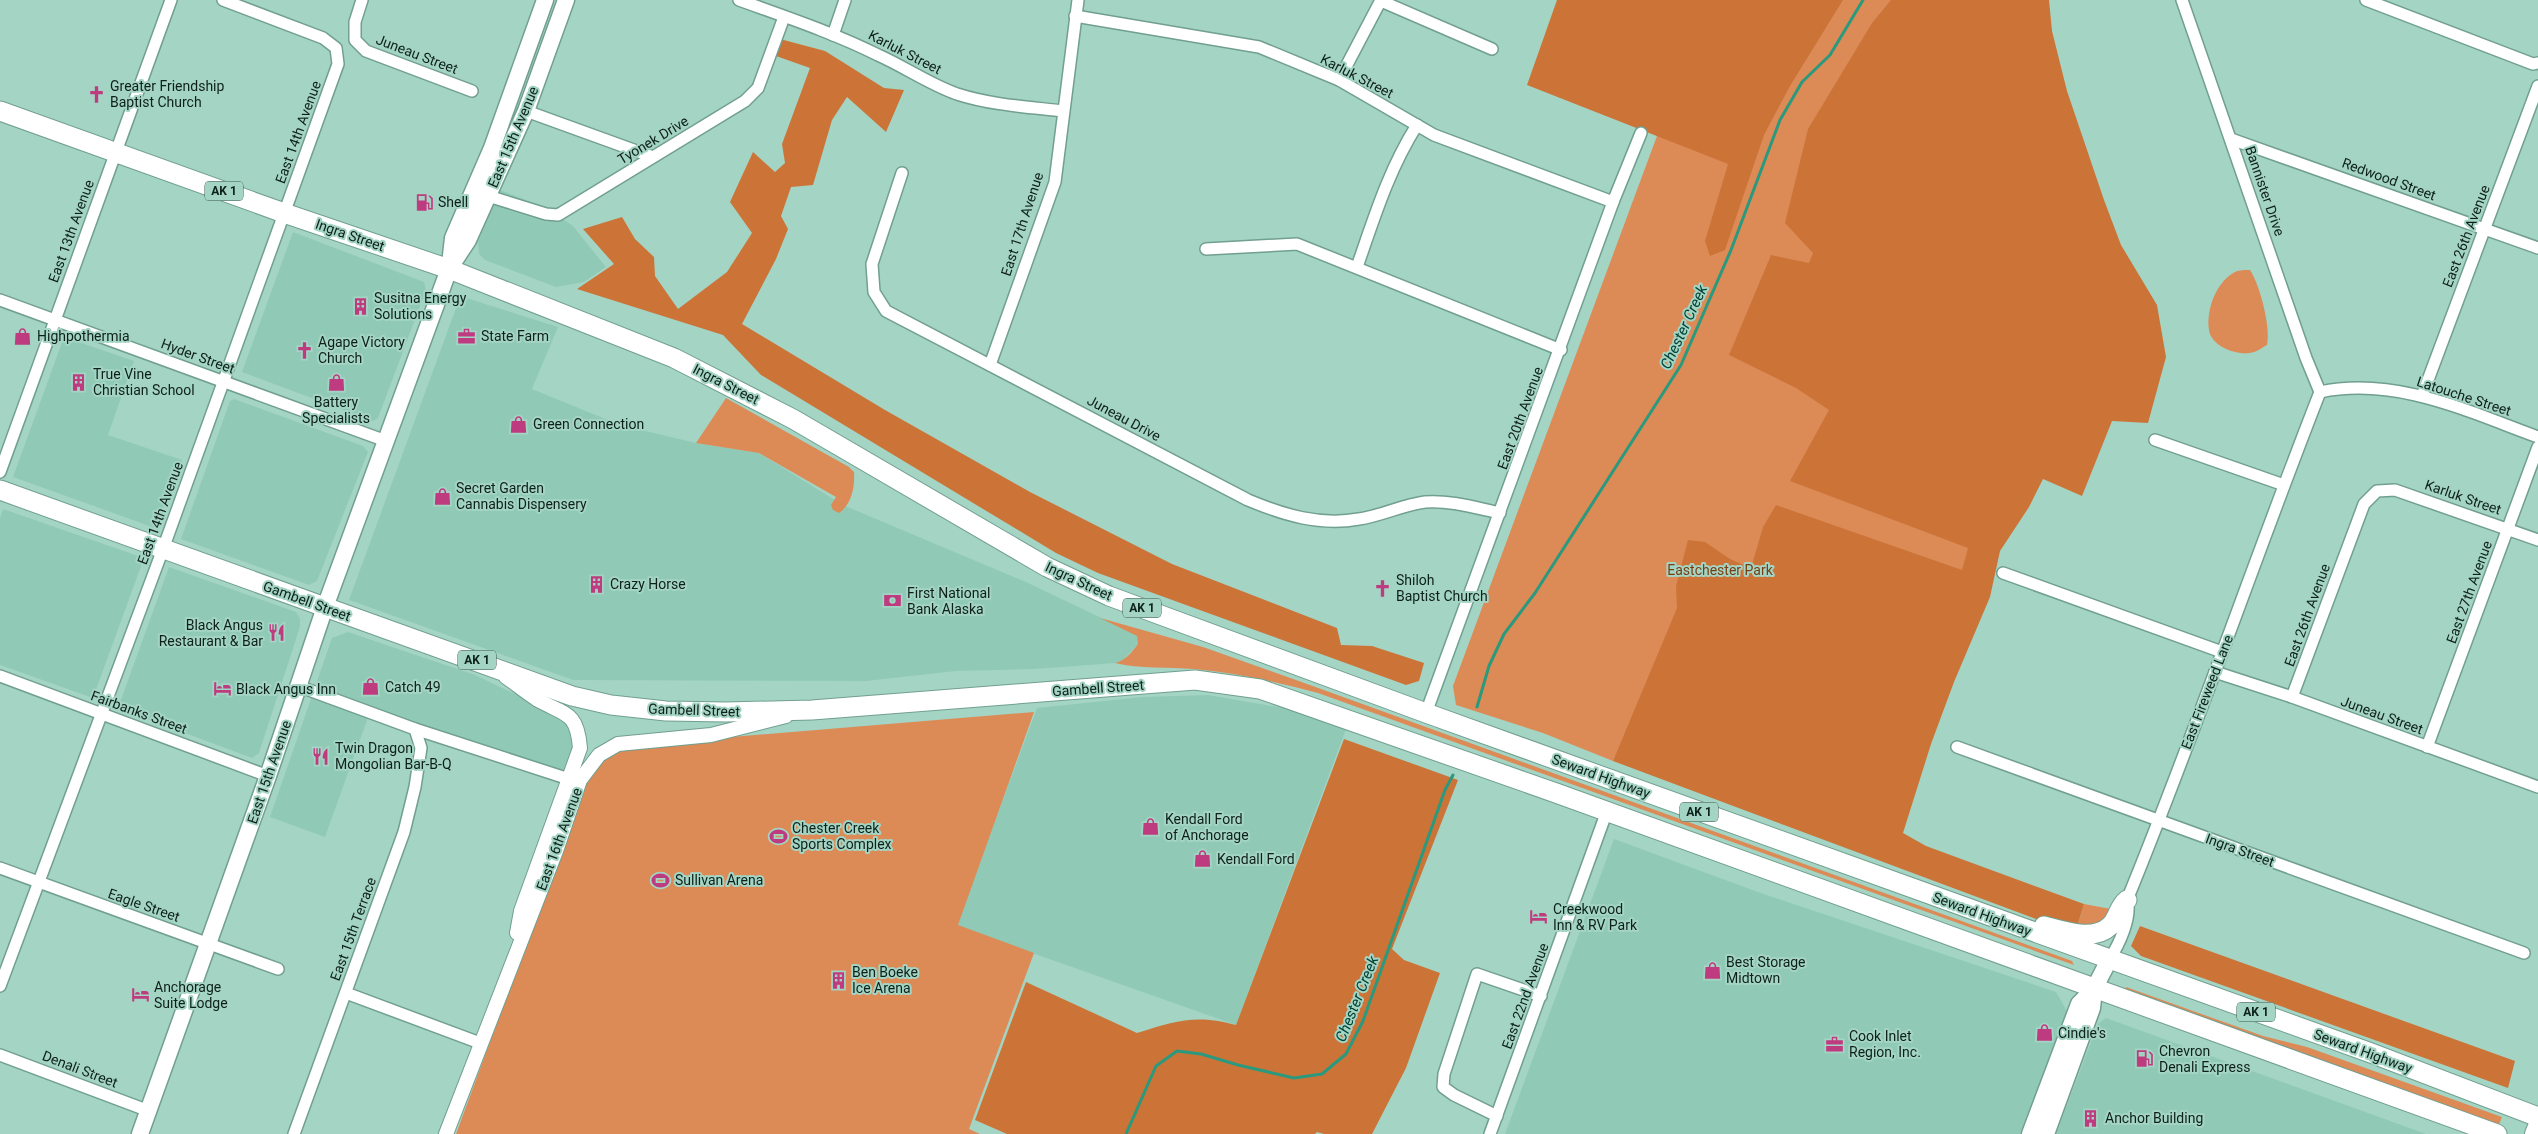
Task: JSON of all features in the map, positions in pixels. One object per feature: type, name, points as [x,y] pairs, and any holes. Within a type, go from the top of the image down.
[{"type":"highway","name":"Ingra Street","points":[[0,111],[284,213],[449,269],[622,335],[711,375],[868,461],[1012,548],[1109,596],[1426,713]]},
{"type":"highway","name":"Gambell Street","points":[[0,490],[487,663],[572,696],[611,705],[666,711],[812,710],[1194,680],[1260,689],[1607,811]]},
{"type":"highway","name":"Seward Highway","points":[[1426,713],[2371,1053],[2538,1117]]},
{"type":"highway","name":"AK 1","points":[[1607,811],[2497,1134]]},
{"type":"highway","points":[[1972,911],[2088,935],[2110,925],[2121,904],[2127,900]]},
{"type":"main road","name":"East 15th Avenue","points":[[140,1134],[268,776],[325,607],[449,269],[453,238],[492,148],[545,0]]},
{"type":"main road","name":"East 15th Avenue","points":[[449,269],[468,240],[526,110],[566,0]]},
{"type":"main road","name":"East Fireweed Lane","points":[[2030,1134],[2079,1004],[2094,989],[2109,960]]},
{"type":"main road","name":"East Fireweed Lane","points":[[2046,1134],[2092,1008],[2094,989]]},
{"type":"main road","points":[[2534,1134],[2538,1124]]},
{"type":"street","name":"East 13th Avenue","points":[[0,472],[171,0]]},
{"type":"street","name":"East 14th Avenue","points":[[0,986],[163,549],[338,64],[336,48],[323,38],[223,0]]},
{"type":"street","name":"Juneau Street","points":[[362,0],[355,22],[355,40],[366,51],[472,91]]},
{"type":"street","name":"Karluk Street","points":[[739,0],[833,34],[880,55],[922,80],[958,94],[992,102],[1063,111]]},
{"type":"street","points":[[833,34],[845,0]]},
{"type":"street","name":"East 17th Avenue","points":[[990,365],[1054,182],[1078,0]]},
{"type":"street","points":[[1339,80],[1381,0],[1492,49]]},
{"type":"street","name":"Bannister Drive","points":[[2182,0],[2306,358],[2320,392]]},
{"type":"street","points":[[2366,0],[2534,64],[2538,63]]},
{"type":"street","name":"Karluk Street","points":[[1075,16],[1259,47],[1339,80],[1434,135],[1614,202]]},
{"type":"street","name":"Tyonek Drive","points":[[488,196],[546,214],[558,215],[745,101],[758,88],[784,17]]},
{"type":"street","name":"East 26th Avenue","points":[[2422,396],[2538,86]]},
{"type":"street","points":[[526,110],[653,157]]},
{"type":"street","points":[[1357,267],[1384,190],[1401,150],[1417,125]]},
{"type":"street","name":"East 20th Avenue","points":[[1426,713],[1641,133]]},
{"type":"street","name":"Redwood Street","points":[[2231,139],[2538,248]]},
{"type":"street","name":"Juneau Drive","points":[[902,173],[872,264],[874,292],[886,311],[1248,500],[1279,513],[1333,522],[1360,519],[1426,502],[1457,504],[1500,513]]},
{"type":"street","points":[[1206,249],[1297,244],[1561,350]]},
{"type":"street","name":"Hyder Street","points":[[0,300],[386,440]]},
{"type":"street","name":"Latouche Street","points":[[2320,392],[2346,387],[2388,390],[2422,396],[2538,437]]},
{"type":"street","name":"East Fireweed Lane","points":[[2109,960],[2116,949],[2129,909],[2127,900],[2160,820],[2320,392]]},
{"type":"street","points":[[2156,440],[2284,485]]},
{"type":"street","name":"East 27th Avenue","points":[[2427,748],[2538,448]]},
{"type":"street","name":"Karluk Street","points":[[2377,491],[2395,490],[2538,540]]},
{"type":"street","name":"East 26th Avenue","points":[[2292,697],[2364,504],[2377,491]]},
{"type":"street","points":[[2003,573],[2222,652]]},
{"type":"street","name":"East 16th Avenue","points":[[487,663],[538,700],[564,711],[574,718],[579,731],[580,748],[521,910],[511,963]]},
{"type":"street","name":"Juneau Street","points":[[2215,672],[2292,697],[2427,748],[2538,787]]},
{"type":"street","name":"Fairbanks Street","points":[[0,676],[268,776]]},
{"type":"street","points":[[298,686],[416,729],[569,780]]},
{"type":"street","name":"East 16th Avenue","points":[[446,1134],[556,851],[580,780],[600,755],[618,744],[711,735],[812,710]]},
{"type":"street","name":"East 15th Terrace","points":[[294,1134],[404,832],[415,787],[421,748],[416,729]]},
{"type":"street","name":"Ingra Street","points":[[1957,747],[2524,953]]},
{"type":"street","name":"East 22nd Avenue","points":[[1490,1134],[1607,811]]},
{"type":"street","name":"Eagle Street","points":[[0,868],[278,968]]},
{"type":"street","points":[[1496,1116],[1454,1096],[1443,1087],[1444,1074],[1477,974],[1541,996]]},
{"type":"street","points":[[346,993],[480,1043]]},
{"type":"street","name":"Denali Street","points":[[0,1054],[149,1111]]},
{"type":"shaded area","points":[[500,190],[547,208],[573,226],[606,267],[584,282],[556,287],[485,260],[479,254],[478,242]]},
{"type":"shaded area","points":[[293,232],[424,282],[426,290],[378,418],[373,421],[242,372]]},
{"type":"shaded area","points":[[463,297],[558,327],[532,389],[620,425],[696,443],[759,453],[843,505],[1026,582],[1137,635],[1138,644],[1123,660],[1115,663],[1035,669],[956,671],[866,681],[573,680],[349,600],[459,300]]},
{"type":"shaded area","points":[[64,337],[134,361],[108,435],[182,460],[155,528],[13,477]]},
{"type":"shaded area","points":[[234,399],[363,446],[368,452],[317,581],[309,585],[181,539],[230,401]]},
{"type":"shaded area","points":[[3,509],[144,558],[93,698],[0,665],[0,518]]},
{"type":"shaded area","points":[[169,567],[296,612],[300,619],[300,627],[259,753],[252,758],[118,708]]},
{"type":"shaded area","points":[[348,632],[475,675],[559,715],[567,721],[576,737],[569,763],[560,777],[370,712],[325,837],[270,817],[332,638]]},
{"type":"shaded area","name":"Kendall Ford of Anchorage","points":[[1208,695],[1283,708],[1346,729],[1236,1025],[956,926],[1037,708],[1143,697]]},
{"type":"shaded area","points":[[1614,839],[1758,892],[2056,992],[2068,1013],[2024,1134],[1505,1134]]},
{"type":"shaded area","points":[[2106,1018],[2426,1134],[2056,1134],[2098,1024]]},
{"type":"green space","name":"Eastchester Park","points":[[1557,0],[1946,0],[2002,504],[1871,842],[1615,757],[1613,761],[1543,733],[1456,705],[1453,686],[1657,136]]},
{"type":"green space","points":[[1557,0],[1843,0],[1790,86],[1764,135],[1725,250],[1710,256],[1705,241],[1728,164],[1527,85]]},
{"type":"green space","points":[[1891,0],[2049,0],[2052,31],[2067,91],[2104,200],[2121,245],[2157,305],[2166,357],[2148,423],[2112,421],[2082,496],[2043,479],[2029,507],[2000,551],[1990,597],[1954,682],[1931,744],[1903,833],[1926,846],[2084,904],[2077,927],[2052,925],[1613,761],[1677,608],[1676,586],[1688,540],[1705,542],[1730,559],[1751,568],[1763,527],[1776,505],[1962,570],[1968,548],[1790,481],[1829,410],[1796,388],[1729,355],[1771,255],[1809,263],[1813,253],[1785,223],[1808,129],[1872,23]]},
{"type":"green space","points":[[780,39],[825,51],[884,88],[904,90],[886,132],[847,97],[832,120],[813,185],[791,187],[781,216],[788,229],[776,259],[742,324],[885,410],[1030,492],[1172,564],[1337,628],[1341,645],[1372,646],[1424,663],[1419,681],[1406,685],[1098,573],[1056,553],[761,375],[723,335],[577,289],[614,264],[583,229],[622,217],[635,239],[654,257],[655,276],[678,309],[727,272],[752,233],[730,202],[753,152],[775,172],[785,163],[782,144],[810,68],[776,56]]},
{"type":"green space","points":[[2250,270],[2264,307],[2268,338],[2267,345],[2254,352],[2234,352],[2220,346],[2211,336],[2208,322],[2209,314],[2214,297],[2222,282],[2235,272]]},
{"type":"green space","points":[[726,398],[849,467],[854,472],[854,483],[847,505],[839,513],[833,510],[831,505],[836,497],[759,453],[696,443]]},
{"type":"green space","points":[[1100,618],[1203,647],[1321,689],[2072,961],[2074,965],[1318,693],[1226,673],[1115,663],[1125,658],[1138,644],[1137,636]]},
{"type":"green space","name":"Chester Creek Sports Complex","points":[[1034,712],[958,925],[1034,953],[969,1129],[980,1134],[456,1134],[599,748]]},
{"type":"green space","points":[[1344,739],[1458,780],[1392,949],[1404,960],[1440,973],[1406,1068],[1372,1134],[1324,1134],[1317,1132],[1315,1134],[1007,1134],[975,1120],[1026,982],[1137,1033],[1186,1020],[1209,1020],[1236,1025]]},
{"type":"green space","points":[[2084,904],[2111,909],[2099,927],[2077,927]]},
{"type":"green space","points":[[2140,926],[2515,1061],[2508,1088],[2141,956],[2131,946]]},
{"type":"green space","points":[[2126,987],[2263,1036],[2307,1047],[2502,1117],[2498,1127],[2124,992]]},
{"type":"waterway","name":"Chester Creek","points":[[1477,707],[1489,666],[1504,634],[1535,593],[1681,365],[1731,250],[1780,120],[1802,82],[1830,55],[1863,0]]},
{"type":"waterway","name":"Chester Creek","points":[[1126,1134],[1156,1066],[1177,1051],[1201,1054],[1294,1078],[1322,1074],[1346,1054],[1363,1021],[1445,790],[1453,775]]},
{"type":"place","name":"Greater Friendship Baptist Church","points":[[96,94]]},
{"type":"place","name":"Shell","points":[[424,202]]},
{"type":"place","name":"Susitna Energy Solutions","points":[[360,306]]},
{"type":"place","name":"Highpothermia","points":[[23,336]]},
{"type":"place","name":"State Farm","points":[[467,336]]},
{"type":"place","name":"Agape Victory Church","points":[[304,350]]},
{"type":"place","name":"True Vine Christian School","points":[[79,382]]},
{"type":"place","name":"Battery Specialists","points":[[336,382]]},
{"type":"place","name":"Green Connection","points":[[519,424]]},
{"type":"place","name":"Secret Garden Cannabis Dispensery","points":[[442,496]]},
{"type":"place","name":"Crazy Horse","points":[[596,584]]},
{"type":"place","name":"Shiloh Baptist Church","points":[[1382,588]]},
{"type":"place","name":"First National Bank Alaska","points":[[893,601]]},
{"type":"place","name":"Black Angus Restaurant & Bar","points":[[277,633]]},
{"type":"place","name":"Catch 49","points":[[371,687]]},
{"type":"place","name":"Black Angus Inn","points":[[222,689]]},
{"type":"place","name":"Twin Dragon Mongolian Bar-B-Q","points":[[321,756]]},
{"type":"place","name":"Kendall Ford of Anchorage","points":[[1151,827]]},
{"type":"place","name":"Chester Creek Sports Complex","points":[[778,836]]},
{"type":"place","name":"Kendall Ford","points":[[1203,859]]},
{"type":"place","name":"Sullivan Arena","points":[[661,880]]},
{"type":"place","name":"Creekwood Inn & RV Park","points":[[1539,917]]},
{"type":"place","name":"Best Storage Midtown","points":[[1712,970]]},
{"type":"place","name":"Ben Boeke Ice Arena","points":[[838,980]]},
{"type":"place","name":"Anchorage Suite Lodge","points":[[140,995]]},
{"type":"place","name":"Cindie's","points":[[2044,1033]]},
{"type":"place","name":"Cook Inlet Region, Inc.","points":[[1835,1044]]},
{"type":"place","name":"Chevron Denali Express","points":[[2145,1059]]},
{"type":"place","name":"Anchor Building","points":[[2091,1118]]}]
